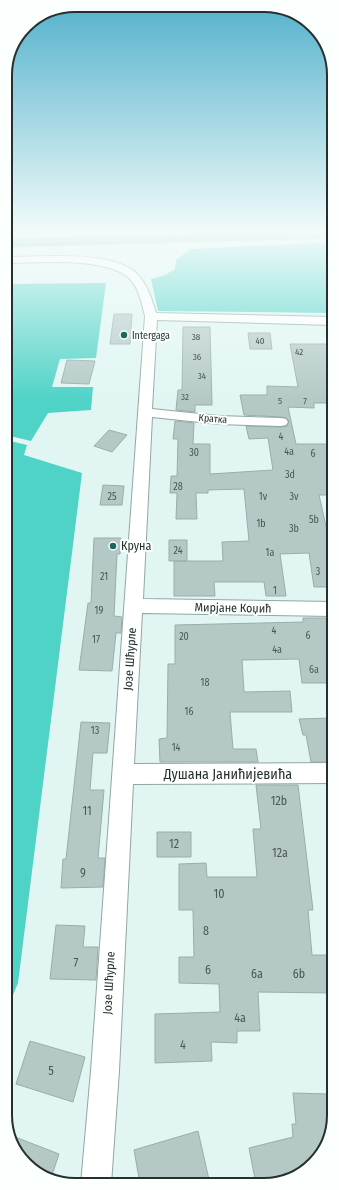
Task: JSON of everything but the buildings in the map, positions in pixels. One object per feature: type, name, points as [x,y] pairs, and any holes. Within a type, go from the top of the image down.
[{"type":"street","points":[[140,289],[151,316],[327,321]]},
{"type":"street","name":"Јозе Шћурле","points":[[96,1178],[151,316]]},
{"type":"street","name":"Кратка","points":[[145,412],[219,420],[281,422]]},
{"type":"street","name":"Мирјане Коџић","points":[[133,606],[327,609]]},
{"type":"street","name":"Душана Јанићијевића","points":[[123,774],[327,773]]},
{"type":"shaded area","points":[[12,289],[105,289],[96,358],[60,359],[52,387],[93,387],[91,410],[48,413],[31,441],[12,436]]},
{"type":"shaded area","points":[[153,289],[327,289],[327,313],[158,311]]},
{"type":"shaded area","points":[[12,441],[27,445],[24,455],[82,473],[18,983],[12,998]]},
{"type":"place","name":"Intergaga","points":[[124,335]]},
{"type":"place","name":"Круна","points":[[113,546]]}]
